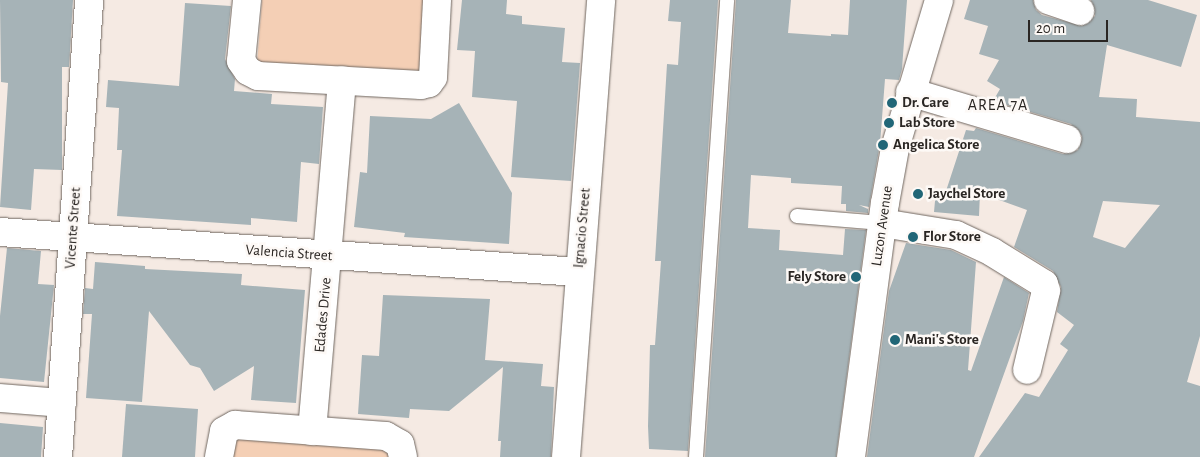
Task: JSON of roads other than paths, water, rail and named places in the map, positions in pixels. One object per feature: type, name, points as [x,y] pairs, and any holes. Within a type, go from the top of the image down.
[{"type":"street","name":"Vicente Street","points":[[58,457],[89,0]]},
{"type":"street","points":[[247,0],[241,61],[248,72],[258,76],[429,83],[433,77],[437,0]]},
{"type":"street","name":"Ignacio Street","points":[[566,457],[578,272],[601,0]]},
{"type":"street","name":"Luzon Avenue","points":[[852,457],[882,223],[895,148],[910,92],[939,0]]},
{"type":"street","points":[[1048,0],[1080,11]]},
{"type":"street","name":"Edades Drive","points":[[312,431],[342,80]]},
{"type":"street","points":[[910,92],[1067,139]]},
{"type":"street","points":[[882,223],[956,235],[992,252],[1044,284],[1046,291],[1027,370]]},
{"type":"street","name":"Valencia Street","points":[[0,232],[578,272]]},
{"type":"street","points":[[0,398],[62,402]]},
{"type":"street","points":[[219,457],[224,431],[235,425],[386,436],[400,444],[403,457]]},
{"type":"lane","points":[[696,457],[727,0]]},
{"type":"lane","points":[[797,216],[882,223]]},
{"type":"place","name":"Dr. Care","points":[[892,103]]},
{"type":"place","name":"Lab Store","points":[[889,123]]},
{"type":"place","name":"Angelica Store","points":[[883,145]]},
{"type":"place","name":"Jaychel Store","points":[[918,194]]},
{"type":"place","name":"Flor Store","points":[[913,237]]},
{"type":"place","name":"Fely Store","points":[[856,277]]},
{"type":"place","name":"Mani's Store","points":[[895,340]]},
{"type":"district","name":"AREA 7A","points":[[998,105]]}]
